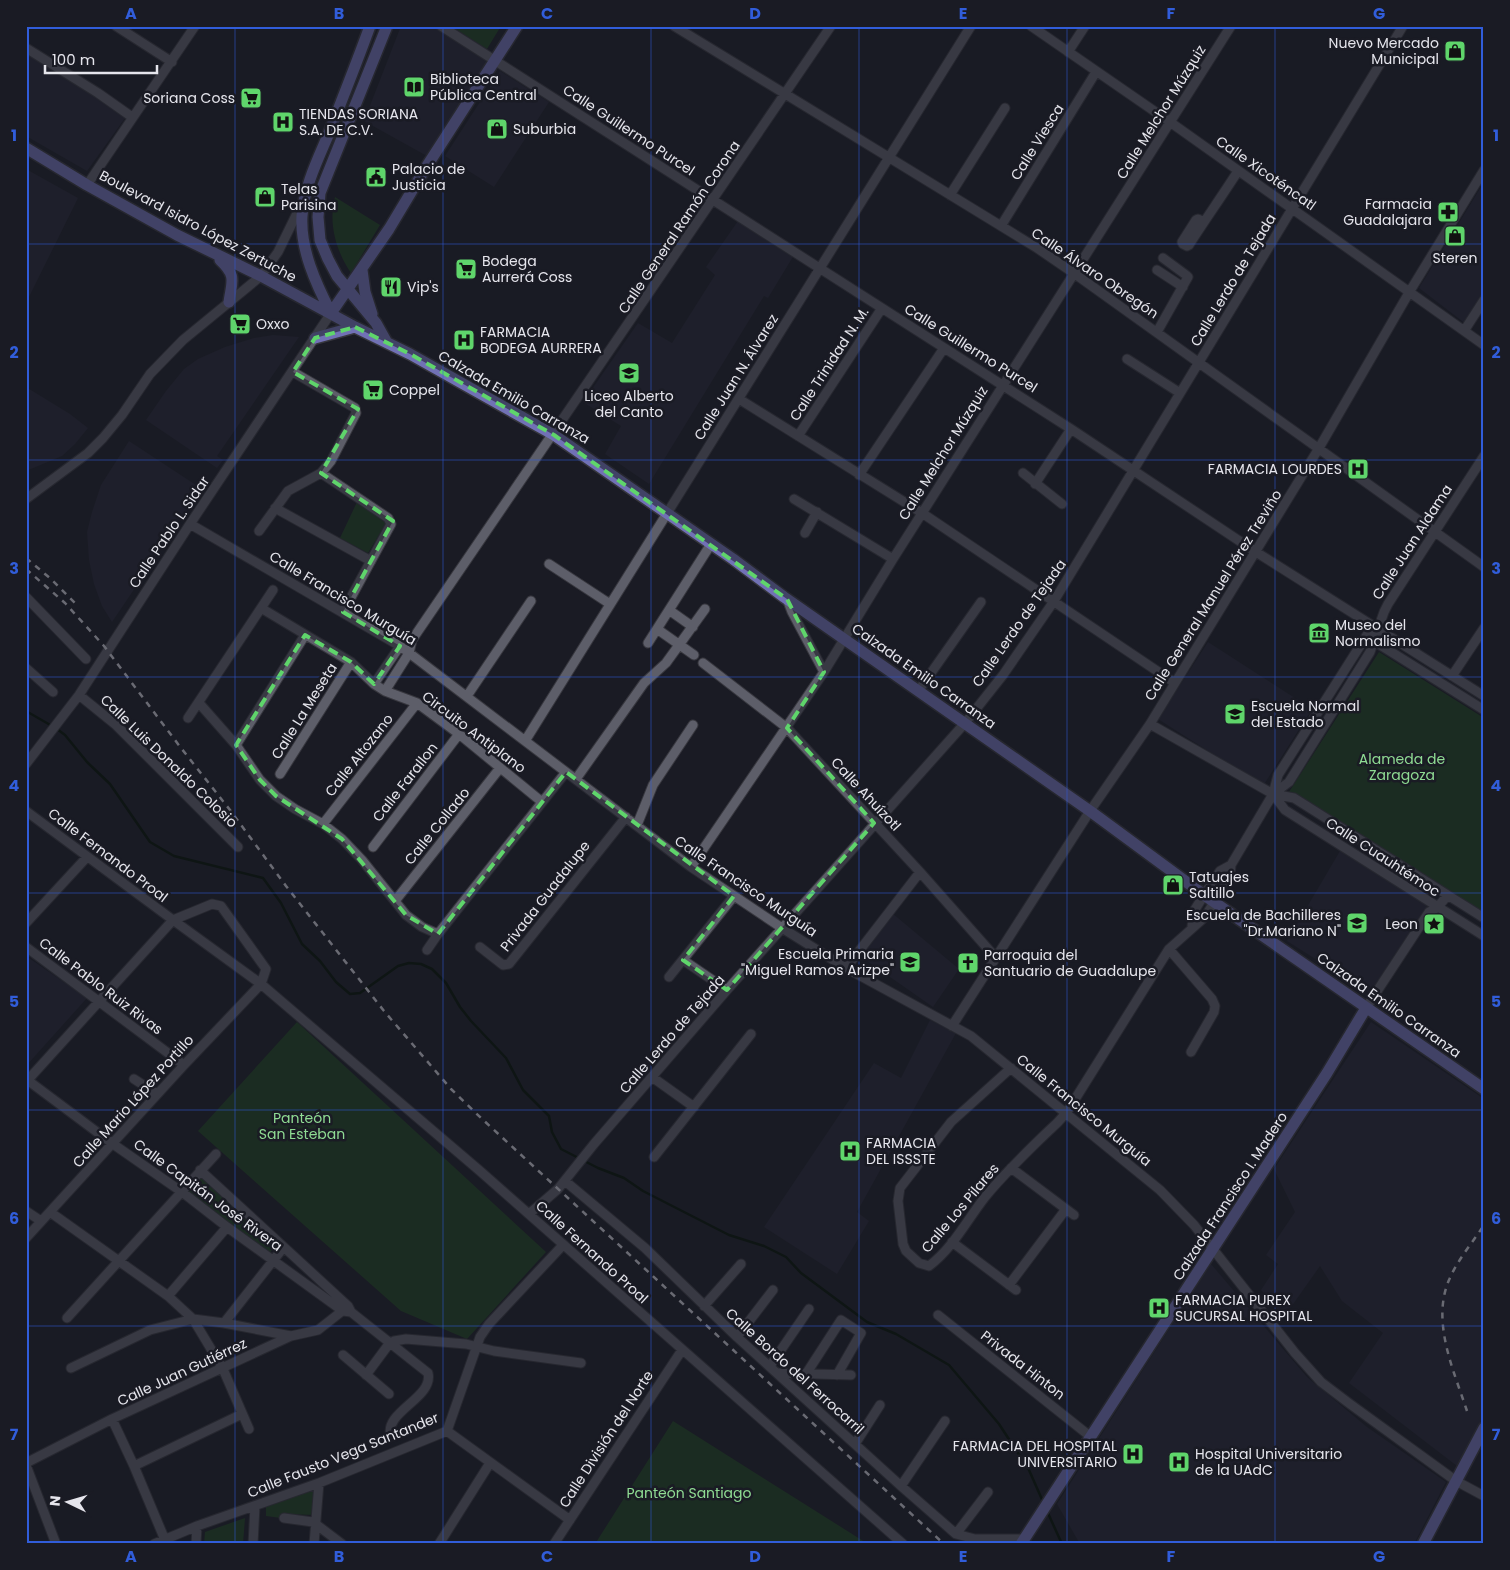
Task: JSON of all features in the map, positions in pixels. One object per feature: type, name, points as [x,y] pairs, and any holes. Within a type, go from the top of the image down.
[{"type":"main road","points":[[376,323],[337,276],[328,260],[320,240],[318,217],[320,193],[368,71],[388,26]]},
{"type":"main road","points":[[331,313],[362,270],[517,26]]},
{"type":"main road","points":[[368,71],[364,70],[361,66],[369,28]]},
{"type":"main road","points":[[331,313],[317,282],[304,241],[302,216],[314,170],[369,28]]},
{"type":"main road","points":[[342,140],[355,79],[354,69]]},
{"type":"main road","name":"Boulevard Isidro López Zertuche","points":[[26,148],[87,185],[177,235],[331,313]]},
{"type":"main road","points":[[214,254],[230,270],[232,279],[229,302]]},
{"type":"main road","points":[[362,270],[365,292],[376,323],[386,341]]},
{"type":"main road","name":"Calzada Emilio Carranza","points":[[331,313],[355,327],[386,341],[554,435],[1090,811],[1204,895],[1484,1089]]},
{"type":"main road","points":[[314,338],[355,327]]},
{"type":"main road","name":"Calzada Francisco I. Madero","points":[[1023,1542],[1036,1519],[1214,1249],[1327,1073],[1366,1008]]},
{"type":"main road","points":[[1423,1544],[1484,1428]]},
{"type":"street","points":[[116,26],[172,62]]},
{"type":"street","points":[[87,185],[195,26]]},
{"type":"street","name":"Calle Guillermo Purcel","points":[[441,26],[1071,428],[1133,471],[1375,629],[1484,696]]},
{"type":"street","name":"Calle Álvaro Obregón","points":[[674,26],[1001,226],[1075,274],[1484,567]]},
{"type":"street","name":"Calle General Ramón Corona","points":[[410,653],[412,640],[554,435],[831,26]]},
{"type":"street","name":"Calle Juan N. Álvarez","points":[[525,741],[971,26]]},
{"type":"street","name":"Calle Xicoténcatl","points":[[1031,26],[1410,291],[1484,345]]},
{"type":"street","points":[[1068,52],[1085,26]]},
{"type":"street","name":"Calle Melchor Múzquiz","points":[[691,867],[824,672],[893,559],[1231,26]]},
{"type":"street","name":"Calle Lerdo de Tejada","points":[[529,1214],[565,1182],[594,1144],[727,990],[1003,676],[1054,601],[1403,26]]},
{"type":"street","points":[[26,48],[98,93],[132,117]]},
{"type":"street","name":"Calle Viesca","points":[[1001,226],[1096,72]]},
{"type":"street","points":[[950,195],[1005,108]]},
{"type":"street","points":[[1204,222],[1238,170]]},
{"type":"street","name":"Calle General Manuel Pérez Treviño","points":[[952,1026],[1090,811],[1150,724],[1319,448],[1410,291],[1484,170]]},
{"type":"street","points":[[26,499],[88,453],[103,438],[164,359],[206,319],[261,276],[278,252],[307,193]]},
{"type":"street","points":[[1157,332],[1188,279],[1186,275],[1162,258]]},
{"type":"street","points":[[1157,270],[1183,287]]},
{"type":"street","points":[[1464,331],[1484,300]]},
{"type":"street","name":"Calle Trinidad N. M.","points":[[798,436],[882,308]]},
{"type":"street","name":"Calle Pablo L. Sidar","points":[[26,764],[80,695],[193,526],[331,313]]},
{"type":"street","points":[[859,475],[944,348]]},
{"type":"street","points":[[1127,359],[1180,393]]},
{"type":"street","points":[[259,531],[288,492],[321,473],[338,449],[356,413],[356,409],[292,372]]},
{"type":"street","points":[[739,399],[922,514],[1175,683]]},
{"type":"street","points":[[1035,484],[1071,428]]},
{"type":"street","name":"Calle Juan Aldama","points":[[1066,1112],[1169,949],[1192,926],[1205,917],[1230,877],[1231,865],[1273,794],[1278,775],[1370,639],[1388,604],[1484,456]]},
{"type":"street","points":[[321,473],[390,520],[390,526],[343,612]]},
{"type":"street","points":[[1023,473],[1062,504]]},
{"type":"street","points":[[794,498],[893,559]]},
{"type":"street","points":[[275,508],[370,561]]},
{"type":"street","points":[[805,533],[817,512]]},
{"type":"street","name":"Calle Francisco Murguía","points":[[193,526],[400,646],[691,867],[782,928],[846,968],[971,1036],[1160,1190],[1194,1225],[1295,1353],[1321,1382],[1456,1481],[1484,1496]]},
{"type":"street","points":[[648,643],[711,544]]},
{"type":"street","points":[[550,564],[610,604]]},
{"type":"street","points":[[188,718],[273,590]]},
{"type":"street","points":[[26,597],[86,658]]},
{"type":"street","points":[[787,599],[824,672]]},
{"type":"street","points":[[467,696],[530,601]]},
{"type":"street","points":[[919,690],[981,602]]},
{"type":"street","name":"Circuito Antiplano","points":[[261,608],[351,662],[374,684],[385,691],[417,703],[460,734],[542,802]]},
{"type":"street","points":[[576,779],[644,683],[666,663],[694,627],[705,609]]},
{"type":"street","points":[[669,610],[694,627]]},
{"type":"street","points":[[1452,676],[1484,628]]},
{"type":"street","points":[[656,629],[694,655]]},
{"type":"street","points":[[236,745],[305,634]]},
{"type":"street","points":[[1370,639],[1484,710]]},
{"type":"street","name":"Calle Juan Aldama","points":[[1273,794],[1290,782],[1370,652],[1370,639]]},
{"type":"street","name":"Calle General Ramón Corona","points":[[400,646],[412,640]]},
{"type":"street","points":[[374,684],[400,646]]},
{"type":"street","points":[[385,691],[410,653]]},
{"type":"street","name":"Calle La Meseta","points":[[280,774],[351,662]]},
{"type":"street","name":"Calle Ahuízotl","points":[[703,663],[787,728],[920,872],[996,958]]},
{"type":"street","points":[[26,668],[53,692]]},
{"type":"street","name":"Calle Luis Donaldo Colosio","points":[[80,695],[116,725],[238,848]]},
{"type":"street","points":[[199,702],[236,745],[260,780],[276,796],[323,824],[342,839],[362,860],[413,922],[438,934]]},
{"type":"street","name":"Calle Altozano","points":[[323,824],[417,703]]},
{"type":"street","name":"Calle Cuauhtémoc","points":[[1150,724],[1273,794],[1294,798],[1484,918]]},
{"type":"street","points":[[636,825],[653,784],[693,725]]},
{"type":"street","name":"Calle Farallon","points":[[373,847],[460,734]]},
{"type":"street","name":"Calle Collado","points":[[394,901],[500,768]]},
{"type":"street","points":[[427,950],[566,772]]},
{"type":"street","name":"Calle Cuauhtémoc","points":[[1273,794],[1285,810],[1432,908],[1484,936]]},
{"type":"street","name":"Calle Fernando Proal","points":[[26,811],[262,984],[529,1214],[903,1544]]},
{"type":"street","name":"Privada Guadalupe","points":[[480,947],[503,965],[509,964],[626,817]]},
{"type":"street","points":[[26,924],[87,857]]},
{"type":"street","name":"Calle Juan Aldama","points":[[1192,926],[1194,911],[1204,895],[1220,871],[1231,865]]},
{"type":"street","points":[[846,968],[920,872]]},
{"type":"street","points":[[1432,908],[1436,889]]},
{"type":"street","points":[[668,977],[734,896]]},
{"type":"street","points":[[1432,908],[1448,896]]},
{"type":"street","name":"Calle Fernando Proal","points":[[173,920],[212,904],[221,906],[264,966],[266,972],[262,984]]},
{"type":"street","name":"Calzada Francisco I. Madero","points":[[1366,1008],[1432,908]]},
{"type":"street","points":[[27,1080],[173,920]]},
{"type":"street","name":"Calle Pablo Ruiz Rivas","points":[[26,947],[184,1065]]},
{"type":"street","points":[[1169,949],[1212,999],[1215,1006],[1214,1012],[1191,1052]]},
{"type":"street","points":[[683,960],[727,990]]},
{"type":"street","name":"Calle Mario López Portillo","points":[[26,1238],[157,1094],[262,984]]},
{"type":"street","points":[[654,1157],[751,1034]]},
{"type":"street","name":"Calle Los Pilares","points":[[1011,1068],[951,1122],[904,1181],[898,1194],[903,1244],[919,1264],[929,1266],[952,1242],[984,1199],[1011,1168],[1066,1112]]},
{"type":"street","points":[[652,1077],[694,1107]]},
{"type":"street","points":[[134,1079],[157,1094]]},
{"type":"street","name":"Calle Capitán José Rivera","points":[[27,1080],[113,1144],[182,1192],[227,1227],[347,1309]]},
{"type":"street","points":[[67,1318],[216,1154]]},
{"type":"street","points":[[952,1242],[1012,1287],[1070,1212],[1011,1168]]},
{"type":"street","name":"Calle Capitán José Rivera","points":[[200,1170],[347,1309],[428,1373],[427,1384],[423,1391],[392,1424],[391,1436]]},
{"type":"street","name":"Calle Bordo del Ferrocarril","points":[[565,1182],[645,1248],[704,1306],[956,1534],[975,1540],[1023,1542]]},
{"type":"street","points":[[26,1211],[41,1222]]},
{"type":"street","points":[[50,1212],[168,1296],[193,1319],[223,1368],[249,1430]]},
{"type":"street","points":[[168,1296],[227,1227]]},
{"type":"street","name":"Calle Fausto Vega Santander","points":[[154,1544],[197,1526],[319,1483],[447,1431],[475,1347],[489,1324],[562,1245]]},
{"type":"street","points":[[224,1323],[283,1248]]},
{"type":"street","points":[[704,1306],[741,1264]]},
{"type":"street","points":[[737,1336],[774,1290]]},
{"type":"street","name":"Calle Juan Gutiérrez","points":[[26,1464],[112,1420],[291,1336],[318,1330],[347,1309]]},
{"type":"street","points":[[770,1366],[809,1309]]},
{"type":"street","name":"Privada Hinton","points":[[938,1315],[1091,1437]]},
{"type":"street","points":[[71,1368],[150,1330],[193,1319],[291,1336]]},
{"type":"street","points":[[806,1374],[841,1320],[861,1333],[836,1375]]},
{"type":"street","points":[[366,1375],[389,1344],[406,1338],[466,1344],[494,1352],[581,1363]]},
{"type":"street","name":"Calle División del Norte","points":[[554,1544],[682,1350]]},
{"type":"street","points":[[343,1355],[389,1394]]},
{"type":"street","points":[[779,1373],[851,1375]]},
{"type":"street","points":[[855,1444],[880,1406]]},
{"type":"street","points":[[134,1466],[242,1414]]},
{"type":"street","points":[[112,1420],[134,1466],[164,1540]]},
{"type":"street","points":[[901,1486],[945,1421]]},
{"type":"street","points":[[447,1431],[570,1520]]},
{"type":"street","points":[[439,1544],[490,1463]]},
{"type":"street","points":[[26,1464],[56,1544]]},
{"type":"street","points":[[314,1544],[319,1483]]},
{"type":"street","points":[[956,1534],[988,1492]]},
{"type":"street","points":[[253,1544],[255,1506]]},
{"type":"street","points":[[284,1518],[316,1523],[342,1544]]},
{"type":"street","points":[[196,1544],[197,1526]]},
{"type":"highlighted area","points":[[355,327],[410,354],[554,435],[787,599],[824,672],[787,728],[874,823],[727,990],[683,960],[734,896],[566,772],[438,934],[406,915],[342,839],[276,796],[260,780],[236,745],[305,635],[351,662],[374,684],[400,646],[343,612],[393,521],[321,473],[358,409],[293,372],[315,338]]},
{"type":"shaded area","name":"Biblioteca Pública Central","points":[[401,26],[434,26],[487,61],[427,156],[364,121]]},
{"type":"shaded area","points":[[26,47],[128,114],[87,171],[26,136]]},
{"type":"shaded area","name":"Suburbia","points":[[500,71],[549,102],[494,187],[445,156]]},
{"type":"shaded area","points":[[26,169],[78,198],[26,303]]},
{"type":"shaded area","points":[[1484,182],[1484,295],[1466,324],[1419,288]]},
{"type":"shaded area","points":[[738,221],[794,255],[768,298],[764,296],[649,484],[605,454],[621,426],[583,402],[638,323],[672,343],[715,275],[706,267]]},
{"type":"shaded area","points":[[273,335],[299,337],[217,456],[223,460],[217,468],[146,420],[184,369],[198,359],[225,347],[254,338]]},
{"type":"shaded area","points":[[26,387],[70,414],[88,428],[62,456],[26,471]]},
{"type":"shaded area","points":[[129,441],[202,489],[112,622],[102,606],[94,584],[89,560],[87,532],[101,485]]},
{"type":"shaded area","name":"Escuela Normal del Estado","points":[[1208,642],[1312,709],[1263,786],[1158,719]]},
{"type":"shaded area","name":"Escuela de Bachilleres \"Dr.Mariano N\"","points":[[1340,851],[1428,906],[1374,996],[1287,941]]},
{"type":"shaded area","name":"Escuela Primaria \"Miguel Ramos Arizpe\"","points":[[892,913],[959,969],[933,1007],[860,956]]},
{"type":"shaded area","points":[[26,956],[87,998],[26,1066]]},
{"type":"shaded area","points":[[930,1020],[956,1033],[857,1212],[869,1221],[837,1274],[764,1227],[874,1063],[901,1078]]},
{"type":"shaded area","points":[[1371,1022],[1484,1099],[1484,1416],[1457,1466],[1349,1383],[1383,1333],[1342,1301],[1320,1266],[1284,1317],[1261,1290],[1278,1264],[1266,1255],[1295,1212],[1274,1169]]},
{"type":"shaded area","points":[[1211,1264],[1307,1377],[1367,1427],[1446,1482],[1414,1544],[1080,1544],[1057,1504]]},
{"type":"green space","points":[[451,26],[501,26],[487,49]]},
{"type":"green space","points":[[335,197],[380,225],[351,273],[341,256],[333,227],[332,217]]},
{"type":"green space","points":[[357,502],[388,520],[368,553],[340,538]]},
{"type":"green space","name":"Alameda de Zaragoza","points":[[1379,652],[1484,718],[1484,916],[1289,792]]},
{"type":"green space","name":"Panteón San Esteban","points":[[297,1022],[546,1252],[467,1339],[401,1311],[198,1131]]},
{"type":"green space","points":[[201,1177],[276,1247],[269,1253],[187,1191]]},
{"type":"green space","name":"Panteón Santiago","points":[[673,1421],[868,1544],[595,1544]]},
{"type":"green space","points":[[316,1487],[315,1515],[283,1514],[281,1518],[266,1516],[266,1506]]},
{"type":"green space","points":[[245,1518],[243,1544],[204,1544],[205,1532]]},
{"type":"waterway","points":[[26,711],[52,726]]},
{"type":"waterway","points":[[57,729],[65,735],[87,762],[110,784],[150,842],[174,856],[263,878],[281,903],[302,944],[320,961],[336,982],[350,994],[360,993],[398,966],[409,963],[421,964],[432,969],[446,983],[471,1021],[506,1058],[523,1090],[549,1116],[552,1132],[561,1149],[598,1168],[624,1178],[643,1191],[729,1235],[764,1246],[786,1257],[801,1273],[867,1322],[896,1334],[949,1365],[999,1424],[1029,1470],[1044,1504]]},
{"type":"waterway","points":[[1047,1511],[1062,1544]]},
{"type":"railway","points":[[26,558],[76,604]]},
{"type":"railway","points":[[26,569],[65,603],[104,646],[286,886],[384,1011],[451,1089],[944,1544]]},
{"type":"railway","points":[[1467,1411],[1446,1346],[1442,1313],[1444,1296],[1452,1273],[1484,1225]]},
{"type":"place","name":"Nuevo Mercado Municipal","points":[[1455,51]]},
{"type":"place","name":"Biblioteca Pública Central","points":[[414,87]]},
{"type":"place","name":"Soriana Coss","points":[[251,98]]},
{"type":"place","name":"TIENDAS SORIANA S.A. DE C.V.","points":[[283,122]]},
{"type":"place","name":"Suburbia","points":[[497,129]]},
{"type":"place","name":"Palacio de Justicia","points":[[376,177]]},
{"type":"place","name":"Telas Parisina","points":[[265,197]]},
{"type":"place","name":"Farmacia Guadalajara","points":[[1448,212]]},
{"type":"place","name":"Steren","points":[[1455,236]]},
{"type":"place","name":"Bodega Aurrerá Coss","points":[[466,269]]},
{"type":"place","name":"Vip's","points":[[391,287]]},
{"type":"place","name":"Oxxo","points":[[240,324]]},
{"type":"place","name":"FARMACIA BODEGA AURRERA","points":[[464,340]]},
{"type":"place","name":"Liceo Alberto del Canto","points":[[629,373]]},
{"type":"place","name":"Coppel","points":[[373,390]]},
{"type":"place","name":"FARMACIA LOURDES","points":[[1358,469]]},
{"type":"place","name":"Museo del Normalismo","points":[[1319,633]]},
{"type":"place","name":"Escuela Normal del Estado","points":[[1235,714]]},
{"type":"place","name":"Tatuajes Saltillo","points":[[1173,885]]},
{"type":"place","name":"Escuela de Bachilleres \"Dr.Mariano N\"","points":[[1357,923]]},
{"type":"place","name":"Leon","points":[[1434,924]]},
{"type":"place","name":"Escuela Primaria \"Miguel Ramos Arizpe\"","points":[[910,962]]},
{"type":"place","name":"Parroquia del Santuario de Guadalupe","points":[[968,963]]},
{"type":"place","name":"FARMACIA DEL ISSSTE","points":[[850,1151]]},
{"type":"place","name":"FARMACIA PUREX SUCURSAL HOSPITAL","points":[[1159,1308]]},
{"type":"place","name":"FARMACIA DEL HOSPITAL UNIVERSITARIO","points":[[1133,1454]]},
{"type":"place","name":"Hospital Universitario de la UAdC","points":[[1179,1462]]}]
